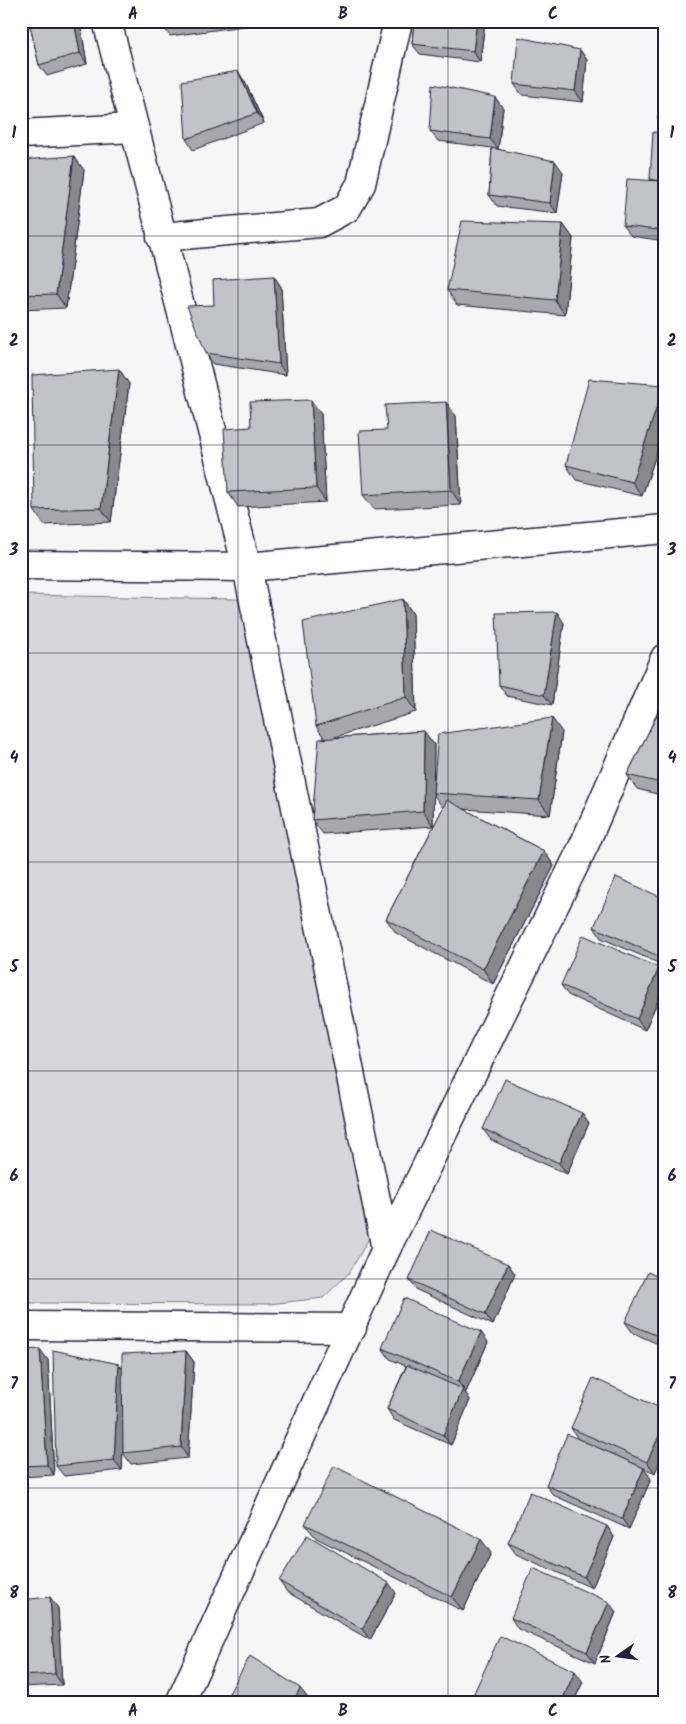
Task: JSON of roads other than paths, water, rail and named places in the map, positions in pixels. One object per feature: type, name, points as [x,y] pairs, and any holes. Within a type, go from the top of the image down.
[{"type":"street","points":[[107,21],[247,566],[386,1249]]},
{"type":"street","points":[[161,237],[318,223],[346,208],[361,184],[398,21]]},
{"type":"street","points":[[21,134],[134,128]]},
{"type":"street","points":[[21,565],[247,566],[665,529]]},
{"type":"street","points":[[180,1703],[352,1328],[386,1249],[585,843],[665,658]]},
{"type":"street","points":[[21,1326],[352,1328]]}]
